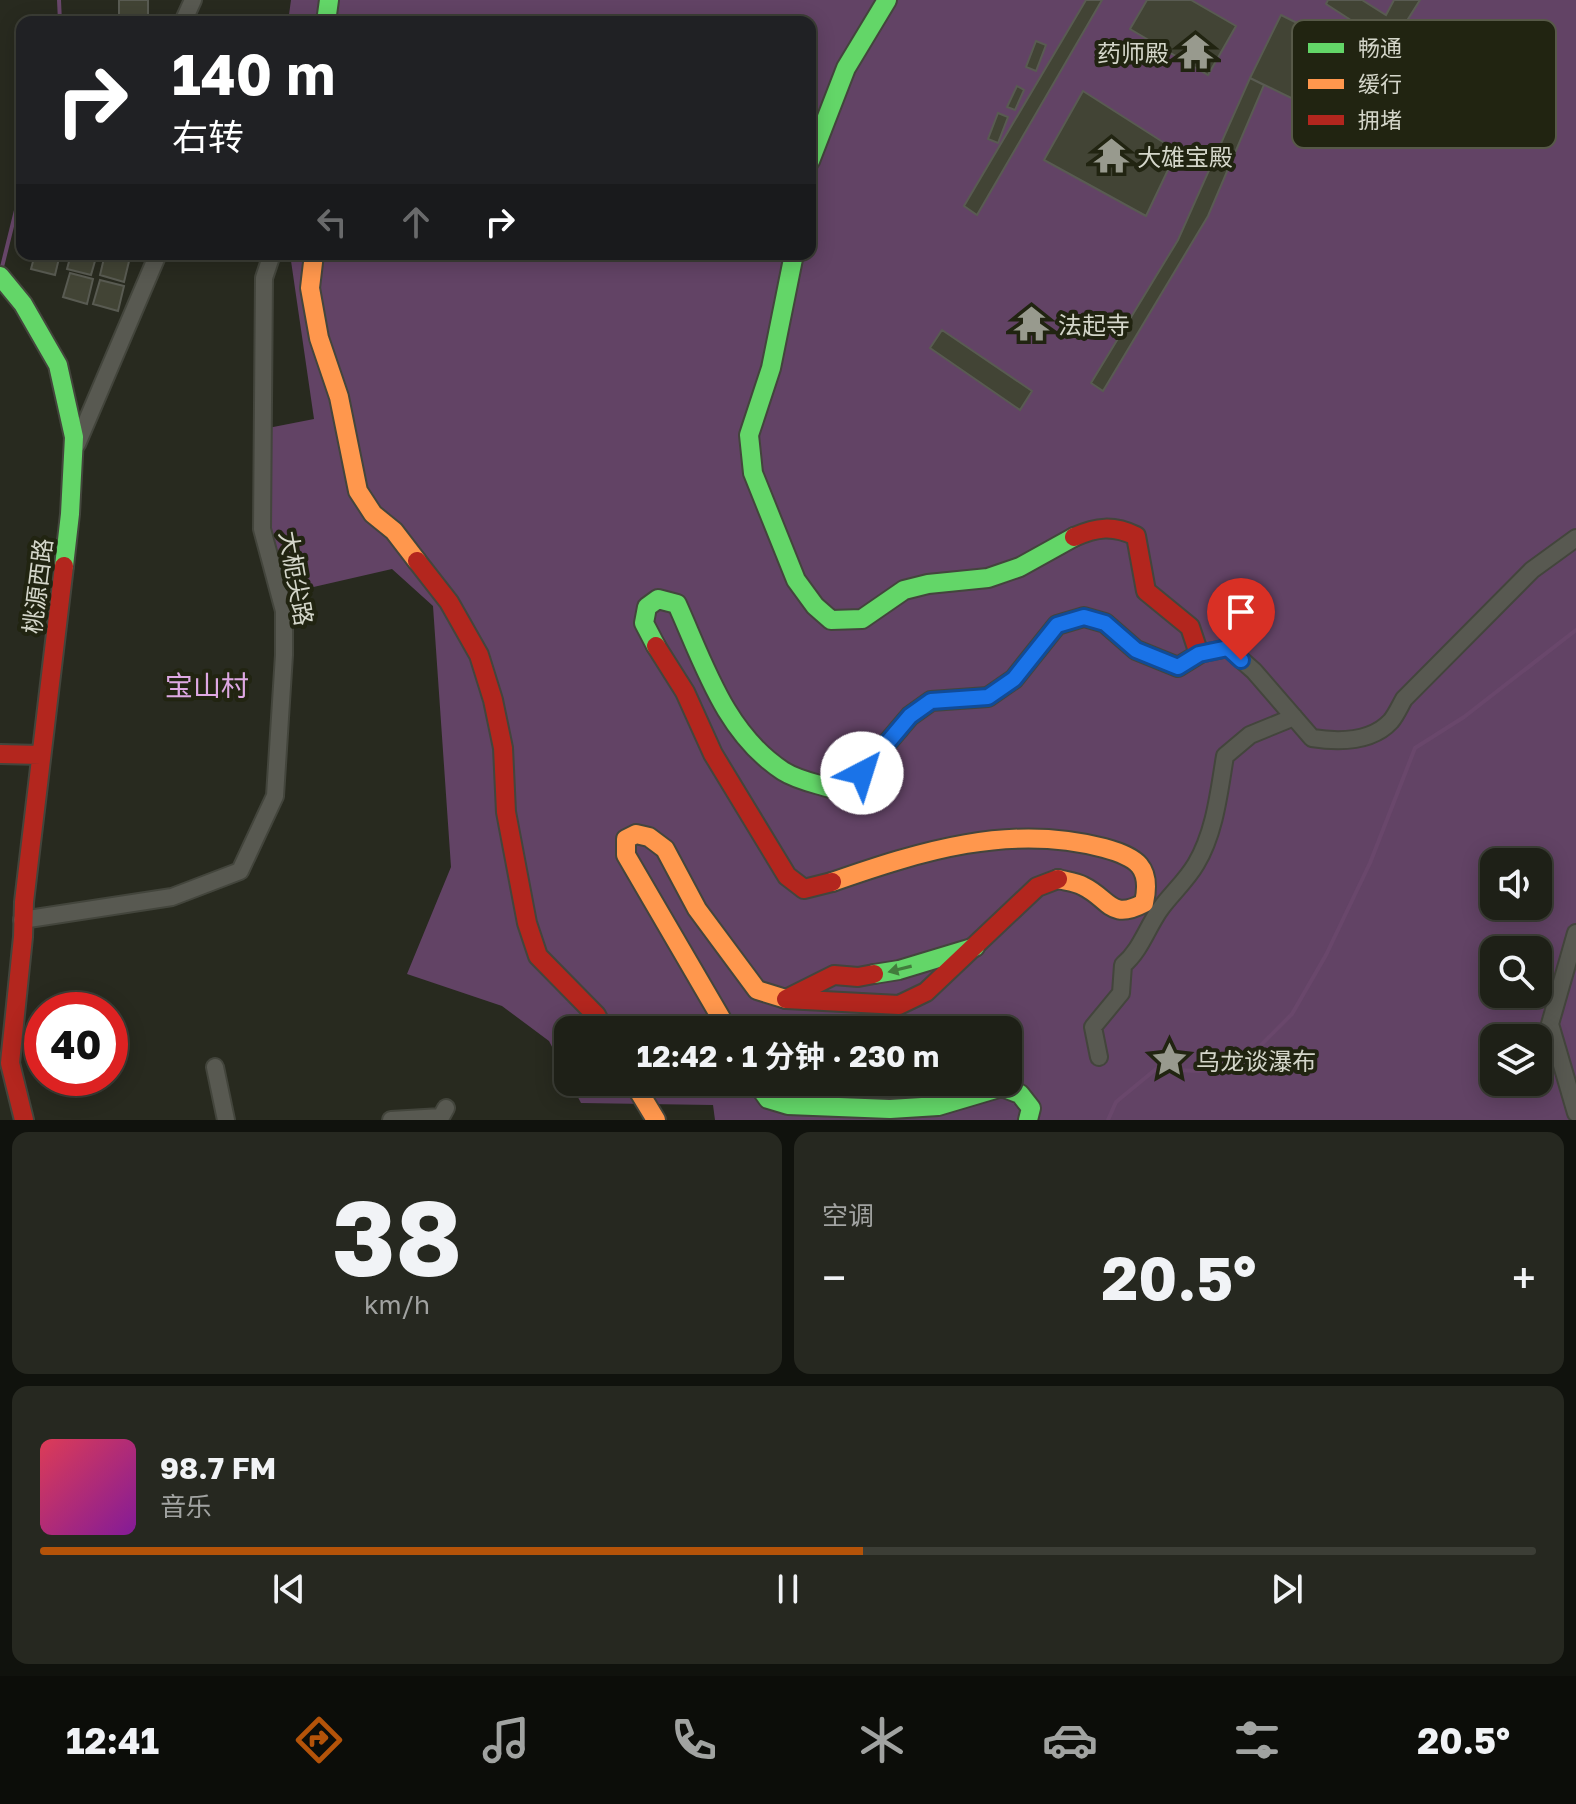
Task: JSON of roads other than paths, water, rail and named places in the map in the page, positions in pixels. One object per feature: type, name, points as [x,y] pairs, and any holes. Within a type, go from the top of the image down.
[{"type":"street","points":[[816,146],[846,68],[887,0]]},
{"type":"street","points":[[73,453],[155,260]]},
{"type":"street","name":"大枙尖路","points":[[22,920],[172,897],[240,871],[275,796],[284,611],[262,529],[264,278],[270,260]]},
{"type":"street","points":[[313,260],[310,288],[319,338],[339,397],[358,491],[373,514],[394,531],[449,602],[479,655],[503,748],[506,812],[527,923],[538,956],[597,1016]]},
{"type":"street","points":[[793,260],[771,368],[749,435],[753,473],[796,580],[815,606],[831,620],[862,619],[904,590],[928,584],[988,578],[1020,567],[1073,537],[1098,527],[1121,529],[1136,536],[1146,591],[1190,627],[1199,654]]},
{"type":"street","name":"桃源西路","points":[[0,276],[23,304],[58,365],[74,437],[70,514],[22,920]]},
{"type":"street","points":[[720,1016],[626,855],[626,839],[636,834],[649,837],[665,849],[697,909],[757,990],[786,999],[899,1005],[926,992],[1037,887],[1057,879],[1083,886],[1112,909],[1129,911],[1144,903],[1149,885],[1142,868],[1132,857],[1100,846],[1028,835],[920,852],[819,887],[804,889],[787,876],[713,754],[685,692],[644,623],[647,607],[658,599],[677,604],[711,686],[734,724],[756,749],[784,772],[830,788],[862,773],[910,716],[931,701],[988,697],[1014,679],[1057,625],[1084,617],[1105,623],[1136,650],[1178,667],[1199,654],[1228,648],[1254,671],[1312,738],[1341,742],[1365,736],[1390,723],[1404,699],[1532,570],[1576,538]]},
{"type":"street","points":[[1099,1057],[1093,1027],[1121,993],[1123,965],[1132,958],[1161,908],[1198,861],[1214,820],[1225,756],[1250,735],[1294,717]]},
{"type":"street","points":[[0,754],[41,755]]},
{"type":"street","points":[[0,1032],[10,934],[22,920]]},
{"type":"street","points":[[22,920],[23,937],[10,1063],[24,1120]]},
{"type":"street","points":[[1576,933],[1550,1024],[1576,1113]]},
{"type":"street","points":[[786,999],[834,975],[858,977],[899,970],[975,947]]},
{"type":"street","points":[[215,1067],[226,1120]]},
{"type":"street","points":[[0,1083],[9,1120]]},
{"type":"street","points":[[641,1096],[656,1120]]},
{"type":"street","points":[[766,1096],[788,1105],[890,1109],[938,1106],[972,1096]]},
{"type":"street","points":[[1022,1096],[1031,1108],[1028,1120]]},
{"type":"street","points":[[391,1120],[441,1117],[446,1108]]},
{"type":"waterway","points":[[59,0],[60,16]]},
{"type":"waterway","points":[[2,267],[16,210]]},
{"type":"waterway","points":[[1108,1120],[1116,1102],[1156,1069],[1198,1071],[1249,1057],[1292,1014],[1326,955],[1370,863],[1415,748],[1464,717],[1576,630]]},
{"type":"place","name":"药师殿","points":[[1195,52]]},
{"type":"place","name":"大雄宝殿","points":[[1111,156]]},
{"type":"place","name":"法起寺","points":[[1032,324]]},
{"type":"place","name":"乌龙谈瀑布","points":[[1170,1060]]},
{"type":"district","name":"宝山村","points":[[207,685]]}]
